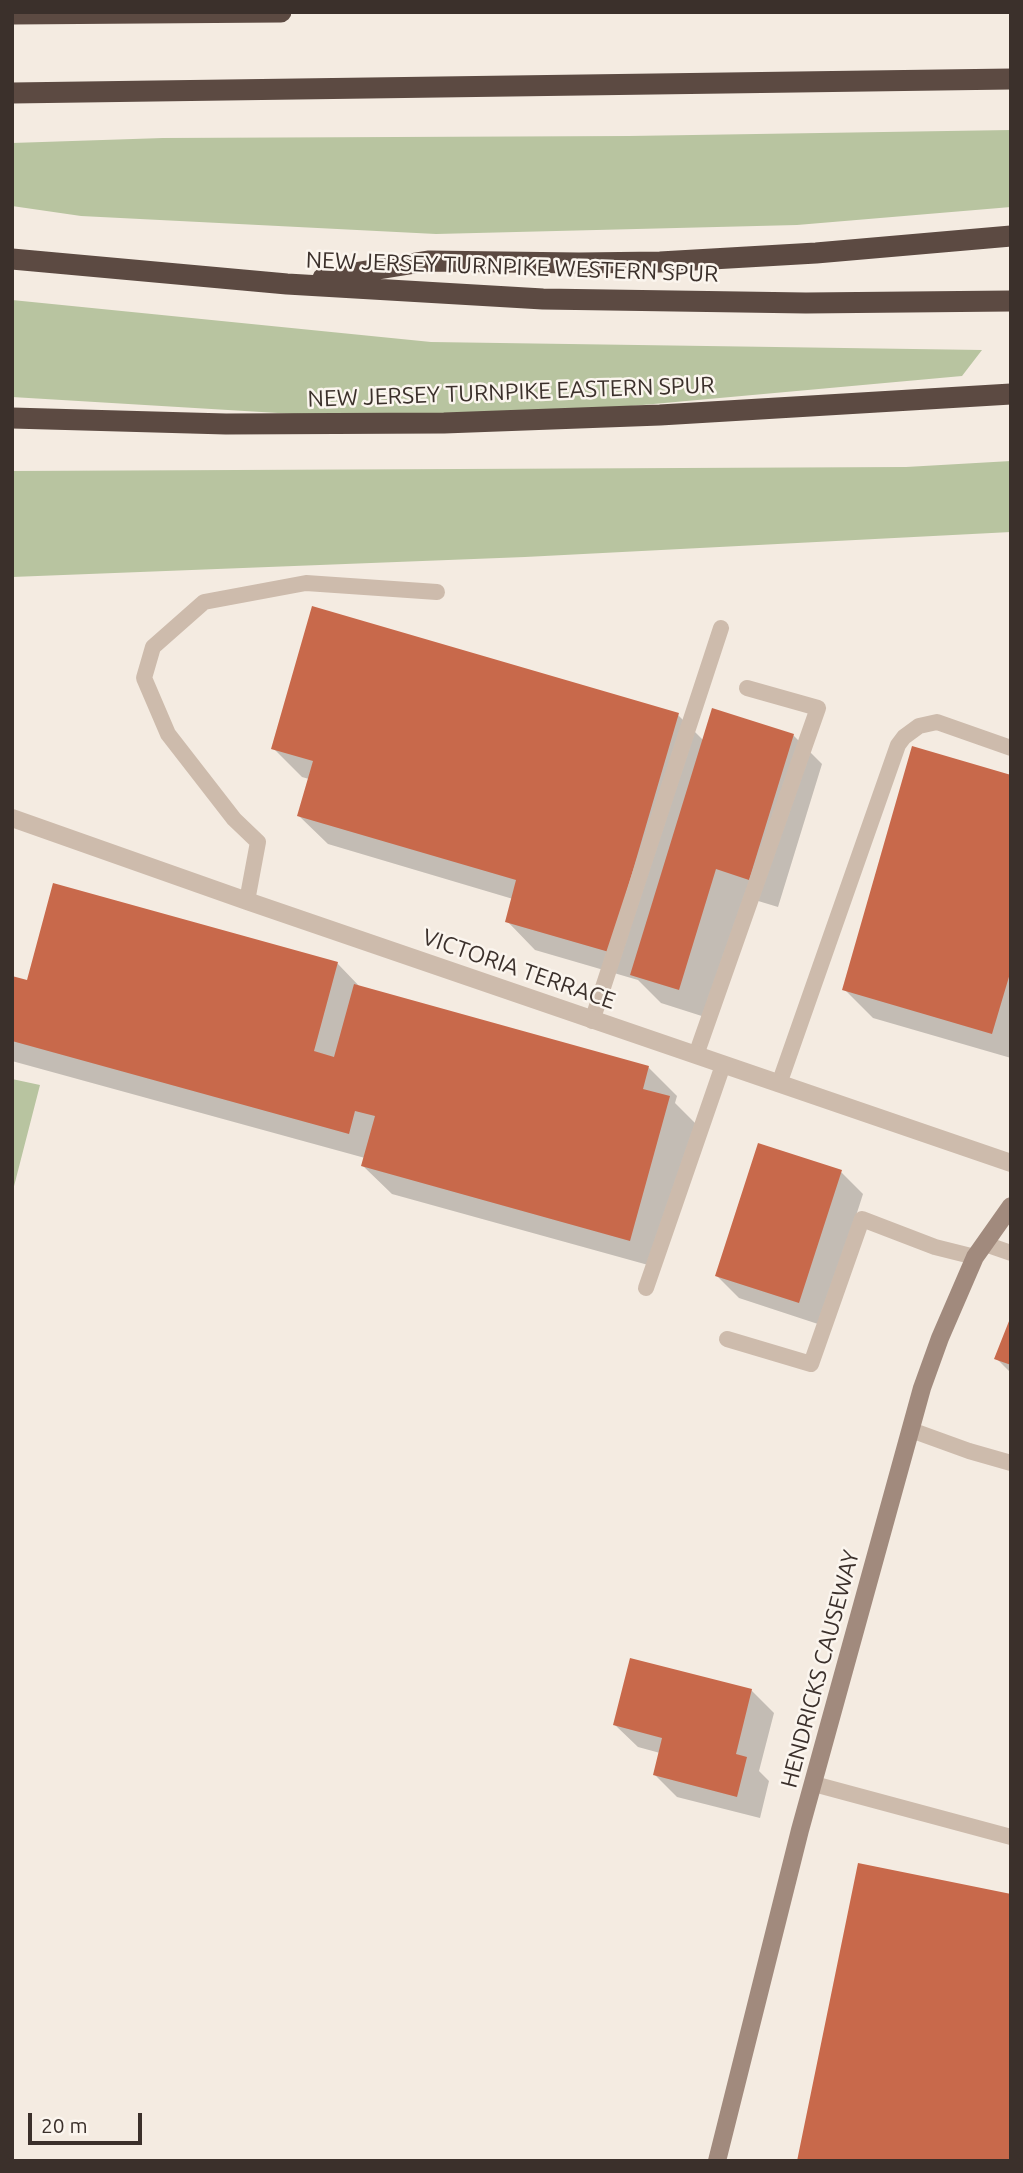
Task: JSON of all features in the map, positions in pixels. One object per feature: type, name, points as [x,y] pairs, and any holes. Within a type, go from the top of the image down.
[{"type":"highway","points":[[12,14],[281,12]]},
{"type":"highway","points":[[12,93],[1011,79]]},
{"type":"highway","points":[[287,284],[428,261],[660,262],[816,253],[1011,236]]},
{"type":"highway","name":"NEW JERSEY TURNPIKE WESTERN SPUR","points":[[12,259],[287,284],[630,302],[1011,301]]},
{"type":"highway","name":"NEW JERSEY TURNPIKE EASTERN SPUR","points":[[12,418],[300,425],[467,423],[648,416],[1011,394]]},
{"type":"main road","name":"HENDRICKS CAUSEWAY","points":[[717,2161],[800,1830],[922,1388],[940,1338],[980,1250],[1011,1206]]},
{"type":"street","name":"VICTORIA TERRACE","points":[[12,818],[1011,1163]]},
{"type":"lane","points":[[247,901],[258,842],[234,819],[168,734],[145,678],[153,647],[204,602],[306,583],[438,592]]},
{"type":"lane","points":[[592,1020],[721,628]]},
{"type":"lane","points":[[696,1055],[818,708],[747,688]]},
{"type":"lane","points":[[779,1084],[893,758],[904,737],[919,726],[937,722],[1011,748]]},
{"type":"lane","points":[[646,1288],[723,1065]]},
{"type":"lane","points":[[727,1339],[811,1364],[862,1219],[935,1247],[1011,1252]]},
{"type":"lane","points":[[911,1430],[1011,1463]]},
{"type":"lane","points":[[814,1784],[1011,1837]]},
{"type":"green space","points":[[1011,130],[1011,207],[797,225],[436,234],[81,216],[12,206],[12,143],[163,138],[629,136]]},
{"type":"green space","points":[[12,300],[431,342],[982,350],[962,376],[444,423],[12,397]]},
{"type":"green space","points":[[1011,461],[1011,532],[525,557],[12,577],[12,471],[906,467]]},
{"type":"green space","points":[[12,1079],[40,1085],[12,1194]]},
{"type":"building","points":[[312,606],[679,713],[609,952],[505,922],[516,880],[297,816],[313,761],[271,749]]},
{"type":"building","points":[[712,708],[794,734],[749,880],[716,869],[679,990],[630,975]]},
{"type":"building","points":[[912,746],[1011,775],[1011,970],[992,1034],[842,990]]},
{"type":"building","points":[[53,883],[338,962],[314,1051],[334,1057],[354,984],[649,1066],[643,1089],[670,1096],[630,1241],[361,1166],[375,1116],[355,1111],[349,1134],[12,1041],[12,976],[27,980]]},
{"type":"building","points":[[758,1143],[842,1170],[799,1303],[715,1276]]},
{"type":"building","points":[[1011,1316],[1011,1365],[994,1359]]},
{"type":"building","points":[[630,1658],[752,1689],[736,1754],[747,1757],[737,1797],[653,1775],[662,1738],[613,1725]]},
{"type":"building","points":[[858,1863],[1011,1894],[1011,2161],[797,2161]]}]
